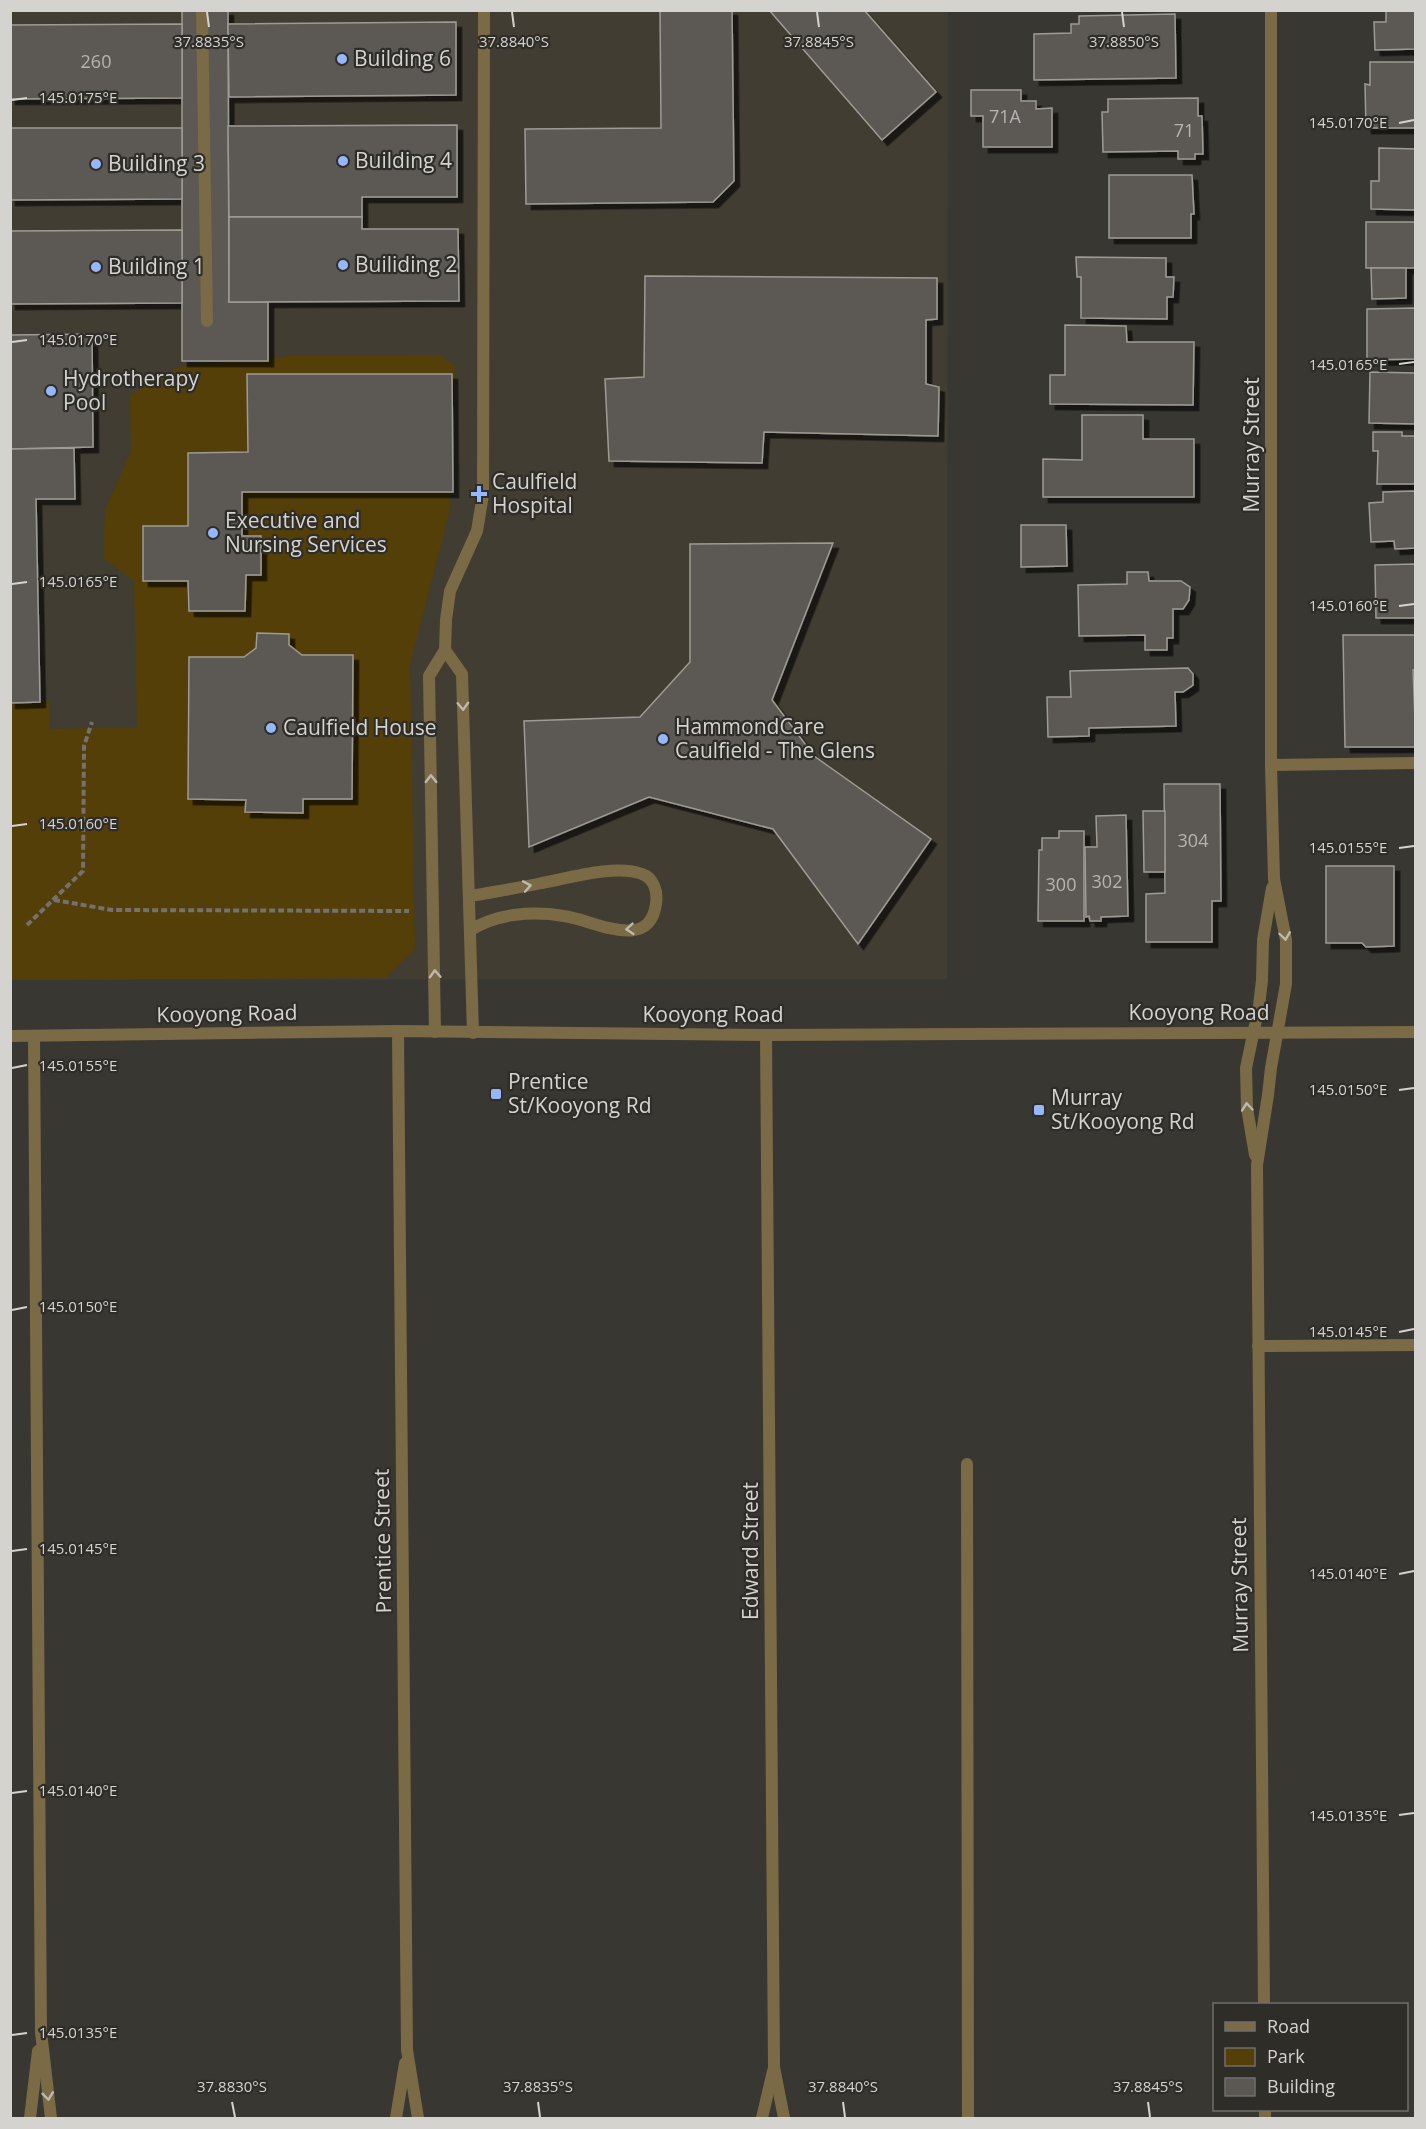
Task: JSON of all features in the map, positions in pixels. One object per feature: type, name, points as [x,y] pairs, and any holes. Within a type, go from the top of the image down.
[{"type":"street","points":[[202,10],[207,321]]},
{"type":"street","points":[[435,1032],[429,676],[446,650],[446,620],[450,591],[477,531],[483,495],[484,10]]},
{"type":"street","name":"Murray Street","points":[[1264,2003],[1257,1165],[1277,1032],[1286,993],[1286,940],[1274,879],[1271,765],[1271,10]]},
{"type":"street","points":[[446,650],[462,674],[473,1033]]},
{"type":"street","points":[[1271,765],[1416,763]]},
{"type":"street","points":[[470,896],[572,877],[626,870],[644,874],[655,885],[657,900],[654,916],[645,927],[628,931],[613,930],[564,916],[531,915],[500,916],[471,930]]},
{"type":"street","name":"Murray Street","points":[[1257,1165],[1247,1108],[1246,1068],[1259,1006],[1263,940],[1274,879]]},
{"type":"street","name":"Kooyong Road","points":[[10,1036],[398,1031],[766,1035],[1416,1032]]},
{"type":"street","name":"Prentice Street","points":[[398,1031],[407,2050],[417,2118]]},
{"type":"street","name":"Edward Street","points":[[766,1035],[774,2067],[784,2118]]},
{"type":"street","points":[[34,1036],[41,2032],[51,2118]]},
{"type":"street","points":[[1258,1346],[1416,1345]]},
{"type":"street","points":[[967,1464],[968,2118]]},
{"type":"street","points":[[30,2118],[41,2032]]},
{"type":"street","name":"Prentice Street","points":[[396,2118],[407,2050]]},
{"type":"street","name":"Edward Street","points":[[762,2118],[774,2067]]},
{"type":"path","points":[[27,925],[83,871],[84,746],[92,722]]},
{"type":"path","points":[[54,900],[112,910],[433,911]]},
{"type":"shaded area","name":"Caulfield Hospital","points":[[10,11],[948,11],[947,979],[11,980]]},
{"type":"green space","points":[[440,355],[455,366],[450,509],[410,665],[415,949],[386,978],[11,980],[10,703],[49,702],[49,729],[137,727],[134,581],[103,558],[105,510],[131,451],[130,395],[178,367],[289,356]]},
{"type":"building","points":[[182,10],[228,10],[229,302],[268,302],[268,361],[182,361]]},
{"type":"building","points":[[660,10],[732,10],[734,181],[713,202],[526,204],[525,129],[661,128]]},
{"type":"building","points":[[769,10],[864,10],[936,92],[882,140]]},
{"type":"building","points":[[1386,10],[1416,10],[1416,49],[1375,50],[1374,22],[1386,22]]},
{"type":"building","points":[[1175,14],[1176,78],[1034,80],[1034,34],[1071,33],[1071,24],[1079,24],[1079,16]]},
{"type":"building","name":"Building 6","points":[[456,22],[456,95],[229,97],[228,24]]},
{"type":"building","points":[[182,24],[182,98],[10,99],[10,25]]},
{"type":"building","points":[[1370,62],[1416,62],[1416,128],[1366,128],[1365,84],[1370,85]]},
{"type":"building","points":[[971,90],[1021,90],[1021,101],[1036,101],[1036,109],[1052,108],[1052,147],[983,147],[983,116],[971,116]]},
{"type":"building","points":[[1198,98],[1198,116],[1202,116],[1203,154],[1195,154],[1195,159],[1178,159],[1178,151],[1103,152],[1102,112],[1108,112],[1108,99]]},
{"type":"building","name":"Building 4","points":[[457,125],[457,197],[362,197],[362,217],[229,217],[228,126]]},
{"type":"building","name":"Building 3","points":[[10,128],[182,128],[182,199],[10,200]]},
{"type":"building","points":[[1379,148],[1416,149],[1416,210],[1371,209],[1371,181],[1379,181]]},
{"type":"building","points":[[1109,175],[1192,175],[1194,214],[1191,214],[1191,238],[1109,238]]},
{"type":"building","name":"Builiding 2","points":[[229,217],[362,217],[362,229],[458,229],[459,301],[229,302]]},
{"type":"building","points":[[1366,222],[1416,222],[1416,268],[1366,268]]},
{"type":"building","name":"Building 1","points":[[182,230],[182,303],[10,304],[10,231]]},
{"type":"building","points":[[1076,257],[1166,258],[1166,277],[1174,277],[1173,297],[1167,297],[1167,319],[1081,318],[1081,277],[1077,277]]},
{"type":"building","points":[[1371,268],[1406,268],[1406,298],[1372,299]]},
{"type":"building","points":[[645,276],[937,278],[937,319],[926,320],[926,384],[939,387],[938,436],[764,432],[762,463],[609,461],[605,379],[644,377]]},
{"type":"building","points":[[1416,308],[1416,359],[1367,360],[1367,309]]},
{"type":"building","points":[[1065,325],[1126,326],[1127,342],[1194,342],[1193,405],[1050,404],[1050,375],[1065,375]]},
{"type":"building","name":"Hydrotherapy Pool","points":[[92,334],[93,447],[10,449],[10,335]]},
{"type":"building","points":[[1370,372],[1416,373],[1416,424],[1369,423]]},
{"type":"building","points":[[247,374],[452,374],[453,492],[242,492],[242,536],[261,536],[261,575],[246,575],[245,611],[189,611],[188,581],[143,581],[143,526],[188,526],[188,453],[248,452]]},
{"type":"building","points":[[1082,415],[1143,415],[1143,439],[1194,439],[1194,497],[1043,497],[1043,459],[1082,460]]},
{"type":"building","points":[[1373,432],[1402,432],[1402,436],[1416,436],[1416,484],[1377,484],[1378,451],[1373,451]]},
{"type":"building","points":[[74,448],[75,499],[36,499],[40,702],[10,703],[10,449]]},
{"type":"building","points":[[1416,491],[1416,548],[1395,549],[1394,541],[1371,542],[1369,503],[1383,502],[1383,492]]},
{"type":"building","points":[[1021,525],[1066,525],[1067,566],[1021,567]]},
{"type":"building","name":"HammondCare Caulfield - The Glens","points":[[833,543],[772,700],[814,756],[931,839],[858,944],[773,829],[649,797],[529,847],[524,721],[640,717],[690,662],[690,544]]},
{"type":"building","points":[[1416,564],[1416,618],[1376,618],[1375,565]]},
{"type":"building","points":[[1127,572],[1148,572],[1149,581],[1181,581],[1190,587],[1189,600],[1183,609],[1173,609],[1173,638],[1167,638],[1167,650],[1145,650],[1145,635],[1079,636],[1078,585],[1127,584]]},
{"type":"building","name":"Caulfield House","points":[[257,633],[289,634],[289,645],[302,655],[353,655],[352,799],[303,799],[303,813],[245,812],[246,800],[188,799],[189,657],[244,657],[256,648]]},
{"type":"building","points":[[1343,635],[1416,635],[1416,670],[1413,670],[1416,747],[1345,747]]},
{"type":"building","points":[[1188,668],[1193,674],[1193,685],[1183,692],[1175,692],[1176,726],[1089,728],[1089,736],[1048,737],[1047,697],[1071,697],[1070,671]]},
{"type":"building","points":[[1164,784],[1220,784],[1221,901],[1212,901],[1212,942],[1146,942],[1146,894],[1165,893]]},
{"type":"building","points":[[1143,811],[1165,811],[1165,872],[1144,872]]},
{"type":"building","points":[[1126,815],[1128,916],[1101,917],[1101,921],[1090,921],[1089,916],[1086,917],[1085,847],[1097,847],[1096,816]]},
{"type":"building","points":[[1059,831],[1084,831],[1084,921],[1038,921],[1039,850],[1042,850],[1042,838],[1059,838]]},
{"type":"building","points":[[1326,866],[1394,866],[1394,946],[1366,947],[1362,943],[1326,943]]},
{"type":"place","name":"Building 6","points":[[342,59]]},
{"type":"place","name":"Building 4","points":[[343,161]]},
{"type":"place","name":"Building 3","points":[[96,164]]},
{"type":"place","name":"Builiding 2","points":[[343,265]]},
{"type":"place","name":"Building 1","points":[[96,267]]},
{"type":"place","name":"Hydrotherapy Pool","points":[[51,391]]},
{"type":"place","name":"Caulfield Hospital","points":[[479,494]]},
{"type":"place","name":"Executive and Nursing Services","points":[[213,533]]},
{"type":"place","name":"Caulfield House","points":[[271,728]]},
{"type":"place","name":"HammondCare Caulfield - The Glens","points":[[663,739]]},
{"type":"place","name":"Prentice St/Kooyong Rd","points":[[496,1094]]},
{"type":"place","name":"Murray St/Kooyong Rd","points":[[1039,1110]]}]
